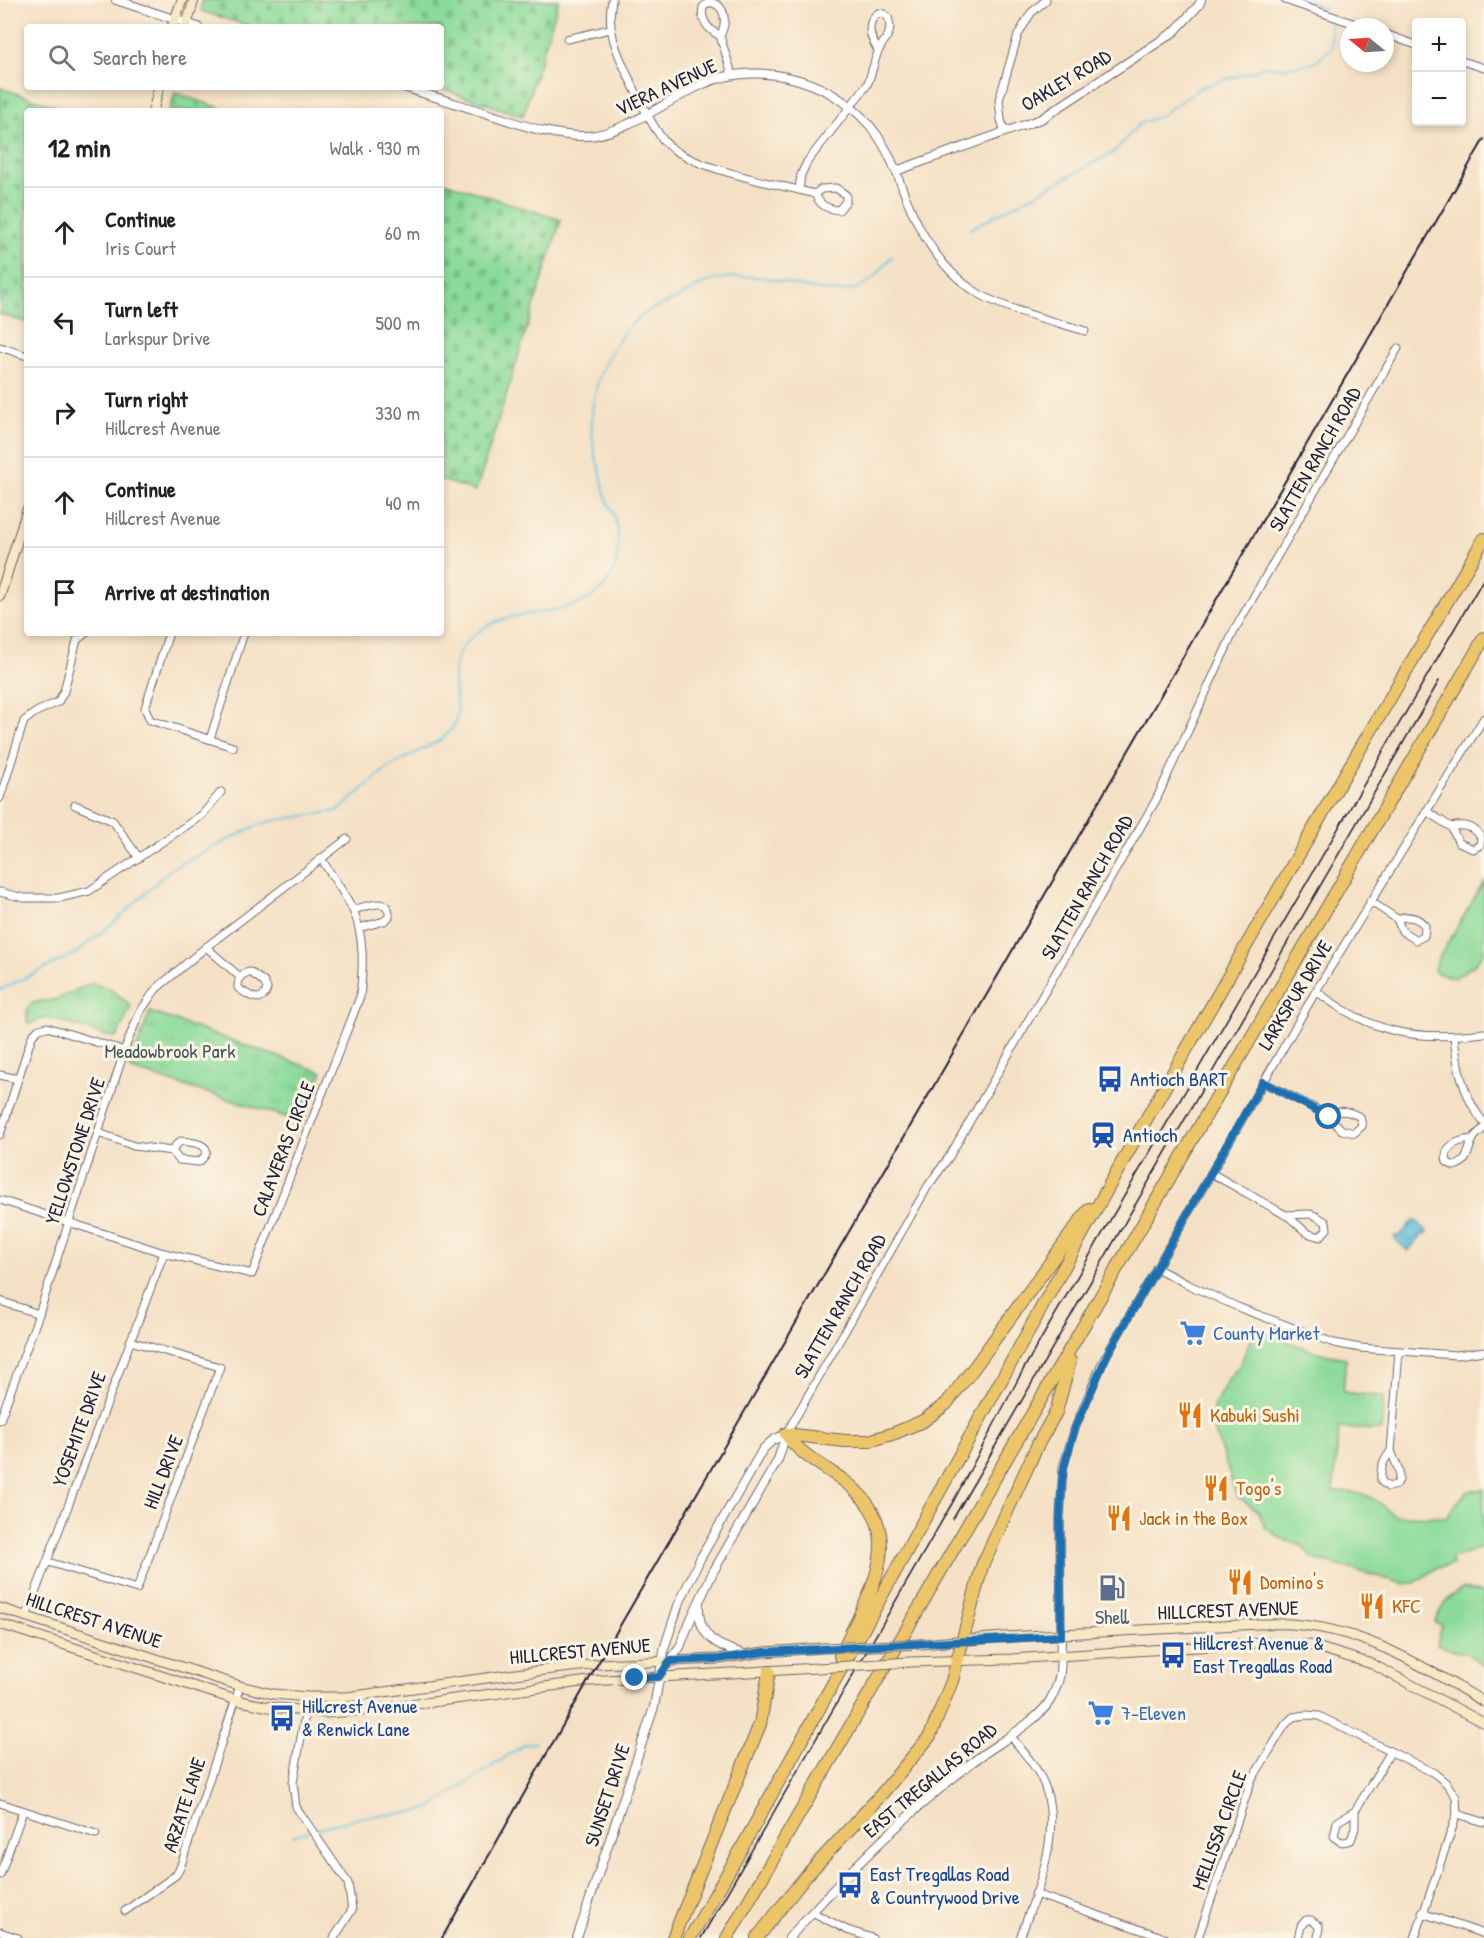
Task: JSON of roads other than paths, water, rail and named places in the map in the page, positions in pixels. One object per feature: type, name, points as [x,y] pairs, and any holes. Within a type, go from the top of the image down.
[{"type":"highway","points":[[690,1938],[798,1748],[1117,1172],[1344,776],[1484,539]]},
{"type":"highway","points":[[728,1938],[1484,638]]},
{"type":"highway","points":[[786,1434],[845,1441],[869,1441],[923,1421],[946,1404],[1117,1172]]},
{"type":"highway","points":[[757,1938],[806,1876],[879,1797],[930,1736],[952,1682],[982,1566],[1030,1460],[1056,1412],[1076,1342]]},
{"type":"highway","points":[[786,1434],[799,1450],[851,1486],[866,1500],[878,1521],[881,1539],[879,1562],[872,1587],[798,1748]]},
{"type":"highway","points":[[673,1938],[760,1724],[769,1672]]},
{"type":"main road","points":[[173,23],[182,0]]},
{"type":"main road","points":[[186,24],[195,0]]},
{"type":"main road","points":[[154,108],[158,90]]},
{"type":"main road","points":[[1,590],[24,519]]},
{"type":"main road","name":"HILLCREST AVENUE","points":[[0,1608],[240,1686],[273,1694],[308,1697],[347,1697],[553,1669],[719,1659],[823,1648],[1259,1624],[1300,1624],[1376,1644],[1484,1702]]},
{"type":"main road","name":"HILLCREST AVENUE","points":[[0,1624],[236,1700],[269,1707],[326,1713],[372,1710],[551,1684],[1259,1643],[1310,1646],[1372,1664],[1484,1723]]},
{"type":"street","points":[[116,0],[173,23]]},
{"type":"street","points":[[612,0],[610,29],[617,52],[648,113],[665,141],[678,154],[780,187],[815,194]]},
{"type":"street","points":[[1005,132],[1000,120],[999,100],[1018,35],[1031,13],[1047,0]]},
{"type":"street","name":"OAKLEY ROAD","points":[[896,171],[1041,119],[1174,32],[1201,0]]},
{"type":"street","points":[[1285,0],[1340,19]]},
{"type":"street","points":[[720,36],[725,27],[725,18],[721,8],[716,3],[709,2],[703,7],[703,19],[708,28],[720,36],[732,74]]},
{"type":"street","points":[[799,190],[801,175],[807,162],[851,107],[867,85],[873,72],[878,50],[890,33],[888,17],[878,13],[873,17],[870,27],[873,43],[878,50]]},
{"type":"street","points":[[567,39],[610,29]]},
{"type":"street","points":[[1394,37],[1412,44]]},
{"type":"street","points":[[1466,63],[1484,68]]},
{"type":"street","name":"VIERA AVENUE","points":[[413,90],[537,130],[562,135],[590,136],[620,128],[704,84],[732,74],[764,73],[793,78],[829,91],[851,107],[877,134],[931,250],[953,274],[976,293],[999,303],[1085,331]]},
{"type":"street","points":[[0,347],[24,355]]},
{"type":"street","name":"SLATTEN RANCH ROAD","points":[[666,1662],[680,1647],[719,1562],[778,1460],[786,1434],[928,1186],[949,1157],[1115,874],[1170,772],[1235,629],[1398,348]]},
{"type":"street","points":[[0,798],[24,721],[36,712],[58,702],[64,691],[75,636]]},
{"type":"street","points":[[168,636],[145,708],[150,720],[233,747]]},
{"type":"street","points":[[210,739],[243,636]]},
{"type":"street","name":"LARKSPUR DRIVE","points":[[1061,1636],[1060,1518],[1064,1467],[1075,1428],[1102,1363],[1316,991],[1484,718]]},
{"type":"street","points":[[0,892],[24,898],[59,898],[89,891],[202,815],[221,792]]},
{"type":"street","points":[[75,805],[113,820],[139,858]]},
{"type":"street","points":[[1426,811],[1451,827]]},
{"type":"street","name":"YELLOWSTONE DRIVE","points":[[0,1420],[3,1405],[39,1314],[125,1051],[140,1012],[156,989],[206,947],[347,838]]},
{"type":"street","name":"CALAVERAS CIRCLE","points":[[0,1200],[164,1253],[252,1274],[360,997],[363,965],[359,928],[353,910],[321,858]]},
{"type":"street","points":[[1370,901],[1397,919]]},
{"type":"street","points":[[353,910],[380,903],[388,906],[390,910],[389,916],[384,921],[359,928]]},
{"type":"street","points":[[206,947],[240,977]]},
{"type":"street","points":[[250,972],[264,982],[267,989],[265,995],[260,999],[255,999],[238,988],[240,977],[243,973],[250,972]]},
{"type":"street","points":[[1316,991],[1350,1014],[1384,1029],[1422,1037],[1454,1037],[1484,1032]]},
{"type":"street","points":[[0,1134],[32,1036],[39,1029],[47,1027],[125,1051]]},
{"type":"street","points":[[1454,1037],[1462,1084],[1484,1123]]},
{"type":"street","points":[[0,1075],[18,1079]]},
{"type":"street","points":[[1263,1082],[1326,1113],[1338,1127],[1347,1132],[1357,1132],[1362,1126],[1360,1117],[1349,1112],[1340,1110],[1326,1113]]},
{"type":"street","points":[[1473,1139],[1460,1140],[1453,1144],[1447,1152],[1447,1162],[1454,1166],[1461,1164],[1470,1152],[1473,1139],[1484,1128]]},
{"type":"street","points":[[99,1133],[134,1146],[172,1151],[179,1160],[199,1162],[204,1158],[206,1152],[204,1146],[199,1142],[181,1141],[174,1146],[172,1151]]},
{"type":"street","points":[[1211,1173],[1285,1215],[1311,1235],[1323,1236],[1328,1229],[1326,1222],[1316,1216],[1285,1215]]},
{"type":"street","name":"YOSEMITE DRIVE","points":[[26,1617],[164,1253]]},
{"type":"street","points":[[1156,1268],[1210,1295],[1319,1339],[1348,1346],[1399,1351],[1457,1355],[1484,1351]]},
{"type":"street","points":[[0,1301],[39,1314]]},
{"type":"street","name":"HILL DRIVE","points":[[48,1562],[137,1590],[220,1367],[130,1341]]},
{"type":"street","points":[[1391,1451],[1381,1466],[1380,1475],[1383,1485],[1392,1487],[1398,1483],[1399,1471],[1391,1451],[1399,1351]]},
{"type":"street","name":"SLATTEN RANCH ROAD","points":[[666,1662],[670,1628],[700,1559],[763,1449],[773,1440],[786,1434]]},
{"type":"street","points":[[699,1603],[698,1619],[705,1634],[727,1649],[745,1655]]},
{"type":"street","name":"EAST TREGALLAS ROAD","points":[[789,1938],[855,1865],[970,1764],[1039,1714],[1049,1702],[1062,1668],[1061,1636]]},
{"type":"street","name":"SUNSET DRIVE","points":[[577,1938],[654,1707],[659,1677],[666,1662]]},
{"type":"street","name":"ARZATE LANE","points":[[125,1911],[176,1875],[180,1868],[240,1686]]},
{"type":"street","points":[[308,1697],[293,1783],[296,1807],[348,1883],[352,1910],[334,1938]]},
{"type":"street","name":"MELLISSA CIRCLE","points":[[1198,1938],[1251,1780],[1285,1725],[1293,1717],[1319,1716],[1434,1773],[1446,1783],[1456,1797],[1457,1814]]},
{"type":"street","points":[[1010,1735],[1038,1773],[1046,1791],[1049,1808],[1046,1858],[1020,1938]]},
{"type":"street","points":[[1354,1811],[1355,1828],[1351,1840],[1344,1843],[1338,1841],[1334,1836],[1337,1822],[1354,1811],[1390,1753]]},
{"type":"street","points":[[0,1803],[96,1834]]},
{"type":"street","points":[[0,1875],[23,1810]]},
{"type":"street","points":[[1415,1938],[1457,1814],[1484,1822]]},
{"type":"street","points":[[1035,1894],[1165,1938]]},
{"type":"street","points":[[812,1912],[847,1930],[872,1938]]},
{"type":"street","points":[[1422,1913],[1484,1934]]},
{"type":"street","points":[[1298,1938],[1301,1926],[1306,1920],[1311,1920],[1319,1926],[1318,1938]]},
{"type":"street","points":[[845,1938],[847,1930]]},
{"type":"street","points":[[0,1932],[18,1938]]},
{"type":"water","points":[[1414,1219],[1428,1232],[1424,1233],[1408,1251],[1394,1238],[1396,1235],[1399,1237]]},
{"type":"waterway","points":[[1308,0],[1325,9]]},
{"type":"waterway","points":[[970,229],[1114,152],[1139,124],[1160,116],[1201,87],[1254,71],[1263,66],[1284,68],[1315,63],[1332,47],[1330,22]]},
{"type":"waterway","points":[[0,990],[76,953],[117,920],[172,868],[258,825],[338,811],[387,768],[442,739],[449,731],[457,716],[454,678],[458,655],[466,643],[479,631],[500,620],[550,611],[582,602],[595,595],[606,584],[616,563],[618,534],[594,451],[592,410],[605,363],[622,336],[637,319],[712,280],[759,277],[826,291],[857,288],[874,278],[892,256]]},
{"type":"waterway","points":[[315,1829],[363,1817],[414,1812],[430,1808],[525,1744],[535,1743]]},
{"type":"waterway","points":[[293,1836],[309,1831]]},
{"type":"tram line","points":[[701,1938],[954,1500],[1023,1370],[1484,578]]},
{"type":"tram line","points":[[953,1519],[1439,681]]},
{"type":"railway","points":[[442,1938],[596,1667],[1484,139]]},
{"type":"place","name":"Antioch BART","points":[[1110,1079]]},
{"type":"place","name":"Antioch","points":[[1103,1135]]},
{"type":"place","name":"County Market","points":[[1193,1333]]},
{"type":"place","name":"Kabuki Sushi","points":[[1190,1415]]},
{"type":"place","name":"Togo's","points":[[1216,1488]]},
{"type":"place","name":"Jack in the Box","points":[[1119,1518]]},
{"type":"place","name":"Domino's","points":[[1240,1582]]},
{"type":"place","name":"Shell","points":[[1112,1588]]},
{"type":"place","name":"KFC","points":[[1372,1606]]},
{"type":"place","name":"Hillcrest Avenue & East Tregallas Road","points":[[1173,1655]]},
{"type":"place","name":"7-Eleven","points":[[1101,1713]]},
{"type":"place","name":"Hillcrest Avenue & Renwick Lane","points":[[282,1718]]},
{"type":"place","name":"East Tregallas Road & Countrywood Drive","points":[[850,1885]]},
{"type":"park label","name":"Meadowbrook Park","points":[[170,1051]]}]
